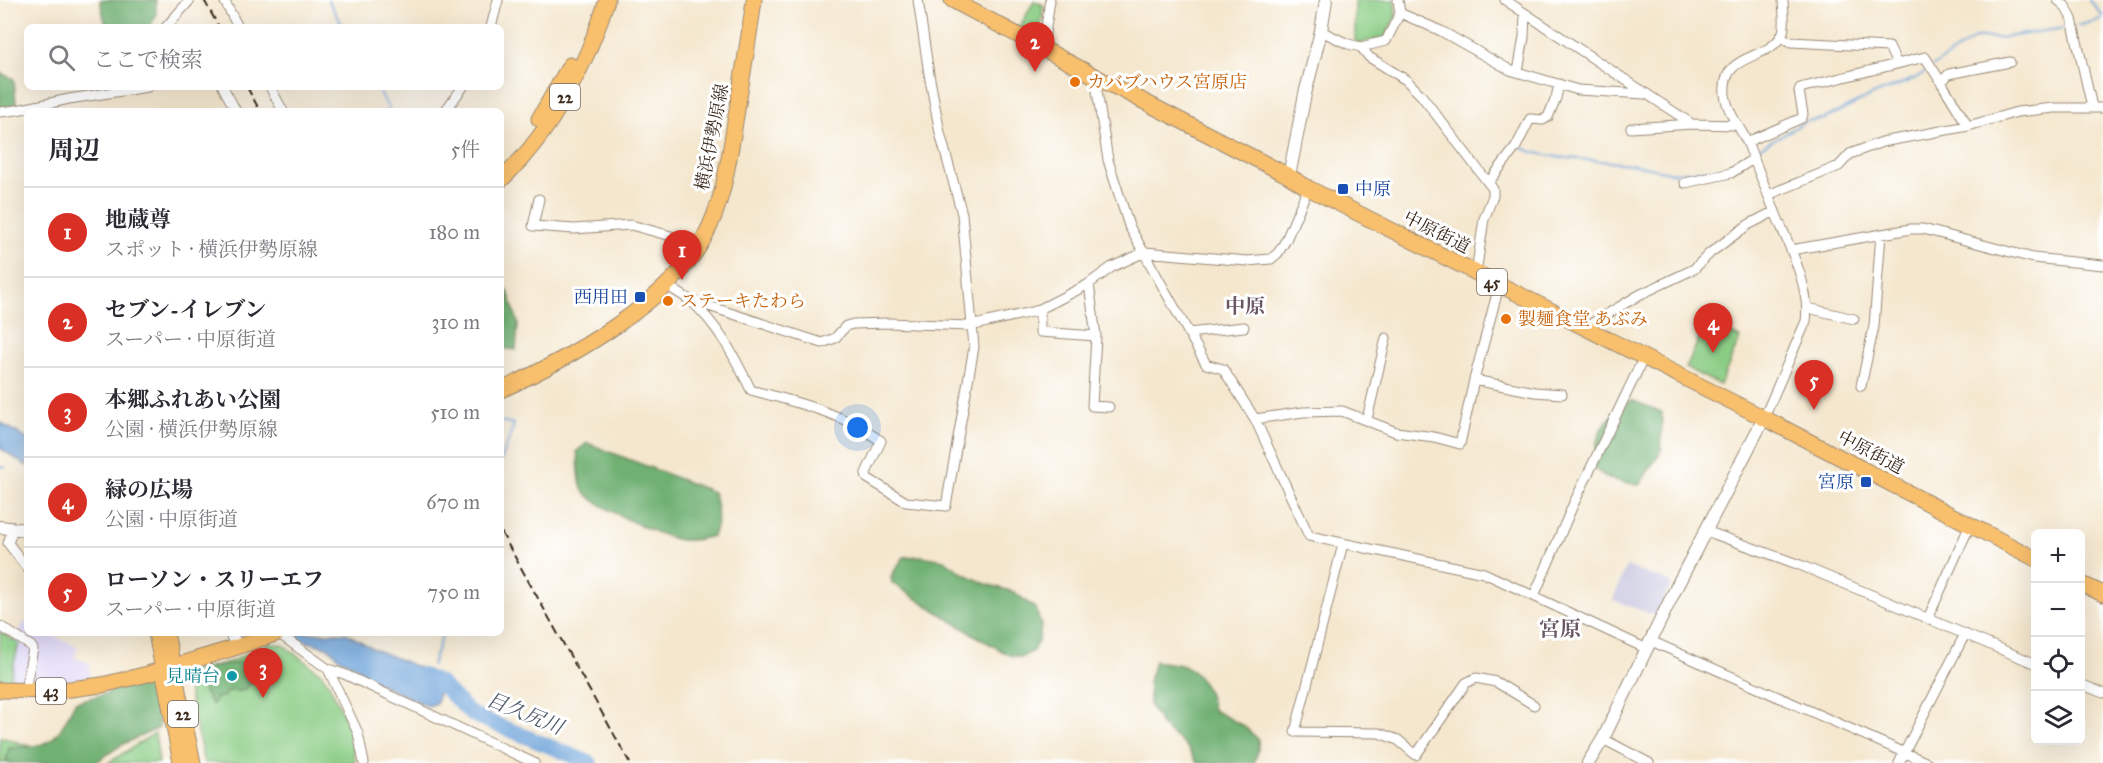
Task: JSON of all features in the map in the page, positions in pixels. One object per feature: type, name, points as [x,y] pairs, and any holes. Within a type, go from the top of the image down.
[{"type":"main road","name":"22","points":[[504,163],[530,133],[549,104],[579,48],[597,0]]},
{"type":"main road","name":"22","points":[[504,177],[537,139],[560,105],[588,53],[607,0]]},
{"type":"main road","name":"横浜伊勢原線","points":[[504,388],[572,353],[632,312],[666,285],[688,263],[698,248],[718,206],[728,171],[754,0]]},
{"type":"main road","name":"中原街道","points":[[952,0],[1308,188],[1764,418],[2031,556]]},
{"type":"main road","points":[[2085,585],[2103,594]]},
{"type":"main road","name":"22","points":[[157,636],[168,668],[192,763]]},
{"type":"main road","name":"22","points":[[166,636],[168,668],[181,763]]},
{"type":"main road","points":[[168,668],[270,636]]},
{"type":"main road","name":"43","points":[[0,690],[82,688],[168,668]]},
{"type":"street","points":[[169,24],[190,0]]},
{"type":"street","points":[[224,0],[236,24]]},
{"type":"street","points":[[492,24],[498,0]]},
{"type":"street","points":[[666,285],[700,309],[729,346],[752,390],[828,412],[862,427],[881,441],[866,473],[867,478],[906,502],[946,506],[974,347],[970,326],[962,214],[940,134],[918,0]]},
{"type":"street","points":[[1043,47],[1050,0]]},
{"type":"street","points":[[1289,176],[1326,0]]},
{"type":"street","points":[[1321,31],[1348,44],[1361,47],[1386,41],[1400,13],[1398,0]]},
{"type":"street","points":[[1505,0],[1692,124]]},
{"type":"street","points":[[1588,763],[1603,739],[1764,418],[1806,321],[1808,308],[1791,250],[1725,95],[1728,76],[1732,68],[1739,62],[1774,45],[1780,37],[1784,25],[1783,0]]},
{"type":"street","points":[[2058,0],[2065,6],[2074,26],[2092,107]]},
{"type":"street","points":[[1400,13],[1441,31],[1491,61],[1518,72],[1578,90],[1645,94]]},
{"type":"street","points":[[1518,72],[1525,14]]},
{"type":"street","points":[[1780,37],[1791,42],[1889,47],[1898,64]]},
{"type":"street","points":[[1361,47],[1369,57],[1406,80],[1421,95],[1493,189],[1493,196],[1484,219],[1476,273]]},
{"type":"street","points":[[1685,183],[1731,174],[1751,152],[1802,118],[1800,88],[1925,57],[1968,126]]},
{"type":"street","points":[[1941,82],[1949,74],[2010,62]]},
{"type":"street","points":[[1100,79],[1097,91],[1108,160],[1129,226],[1206,364],[1223,369],[1255,419],[1309,536],[1428,559],[1484,573],[1928,763]]},
{"type":"street","points":[[1488,183],[1516,147],[1530,119],[1543,120],[1548,117],[1559,84]]},
{"type":"street","points":[[26,108],[109,90]]},
{"type":"street","points":[[225,90],[234,108]]},
{"type":"street","points":[[272,90],[281,108]]},
{"type":"street","points":[[447,108],[461,90]]},
{"type":"street","points":[[0,111],[24,108]]},
{"type":"street","points":[[1768,195],[1839,166],[1850,154],[1882,142],[1968,126],[2017,112],[2054,108],[2103,108]]},
{"type":"street","points":[[1631,128],[1737,124]]},
{"type":"street","points":[[690,300],[822,343],[835,338],[846,326],[853,324],[970,326],[1040,309],[1089,284],[1112,267],[1144,252],[1247,261],[1271,260],[1286,240],[1308,188]]},
{"type":"street","points":[[539,199],[533,226],[574,229],[631,225],[672,236],[698,248]]},
{"type":"street","points":[[1584,328],[1639,295],[1694,269],[1710,253],[1748,225],[1775,211]]},
{"type":"street","points":[[1791,250],[1923,229],[2033,258],[2103,265]]},
{"type":"street","points":[[1861,386],[1874,326],[1881,234]]},
{"type":"street","points":[[1089,284],[1096,336],[1092,406],[1109,407]]},
{"type":"street","points":[[1255,419],[1303,412],[1342,411],[1396,432],[1434,437],[1460,444],[1474,380],[1500,286]]},
{"type":"street","points":[[1808,308],[1854,319]]},
{"type":"street","points":[[1040,309],[1040,332],[1096,336]]},
{"type":"street","points":[[1188,333],[1244,327]]},
{"type":"street","points":[[1367,419],[1386,338]]},
{"type":"street","points":[[1534,596],[1573,505],[1644,357]]},
{"type":"street","points":[[1474,380],[1535,392],[1562,394]]},
{"type":"street","points":[[1928,618],[1970,525]]},
{"type":"street","points":[[24,530],[6,528],[4,543],[24,564]]},
{"type":"street","points":[[1706,531],[1800,565],[2031,662]]},
{"type":"street","points":[[1343,544],[1295,732],[1378,733],[1398,740],[1416,755],[1466,683],[1476,678],[1496,682],[1534,705]]},
{"type":"street","points":[[0,626],[33,649],[25,690]]},
{"type":"street","points":[[1899,763],[1965,633]]},
{"type":"street","points":[[232,636],[237,648]]},
{"type":"street","points":[[282,636],[328,669],[344,674],[534,763]]},
{"type":"street","points":[[328,669],[358,733],[364,763]]},
{"type":"street","points":[[2085,686],[2103,693]]},
{"type":"street","points":[[1603,739],[1649,763]]},
{"type":"shaded area","points":[[1626,566],[1672,583],[1656,616],[1613,600]]},
{"type":"shaded area","points":[[24,622],[24,636],[54,636],[78,647],[74,658],[90,663],[89,681],[9,685],[19,643],[13,640]]},
{"type":"green space","points":[[100,0],[156,0],[156,15],[152,24],[105,24]]},
{"type":"green space","points":[[1355,0],[1395,0],[1396,16],[1384,38],[1358,43],[1355,40]]},
{"type":"green space","points":[[1034,1],[1043,5],[1042,16],[1038,31],[1036,34],[1031,34],[1019,28]]},
{"type":"green space","points":[[0,73],[14,79],[16,103],[9,108],[0,108]]},
{"type":"green space","points":[[504,289],[508,291],[518,323],[516,350],[504,348]]},
{"type":"green space","points":[[1706,323],[1740,338],[1720,385],[1686,368]]},
{"type":"green space","points":[[1631,400],[1662,412],[1661,451],[1640,484],[1615,480],[1603,475],[1594,467],[1597,443],[1602,428]]},
{"type":"green space","points":[[587,443],[713,492],[718,514],[713,536],[688,540],[671,538],[597,503],[582,489],[579,475],[577,451]]},
{"type":"green space","points":[[922,556],[944,560],[963,573],[986,584],[1014,592],[1036,609],[1041,626],[1039,639],[1033,651],[1022,657],[1009,655],[892,583],[891,576],[904,557]]},
{"type":"green space","points":[[0,632],[19,643],[9,685],[0,684]]},
{"type":"green space","points":[[270,643],[283,645],[322,674],[351,732],[355,763],[204,763],[186,680],[190,672],[232,661]]},
{"type":"green space","points":[[1155,661],[1181,665],[1196,674],[1210,697],[1213,710],[1244,726],[1258,739],[1258,751],[1254,763],[1197,763],[1187,747],[1162,726],[1149,704],[1149,682]]},
{"type":"green space","points":[[243,662],[251,672],[250,684],[241,691],[228,691],[225,696],[216,698],[212,705],[204,692],[198,670]]},
{"type":"green space","points":[[146,685],[156,700],[159,728],[123,744],[95,763],[14,763],[6,761],[9,748],[36,746],[52,739],[63,726],[75,702],[105,694],[122,686]]},
{"type":"green space","points":[[155,733],[159,763],[108,763]]},
{"type":"green space","points":[[0,737],[33,747],[9,748],[6,761],[13,763],[0,763]]},
{"type":"water","points":[[0,422],[24,437],[24,464],[0,448]]},
{"type":"water","points":[[296,636],[351,636],[374,649],[437,675],[440,683],[437,703],[428,706],[362,676],[357,667],[339,658],[329,648]]},
{"type":"waterway","points":[[328,0],[341,24]]},
{"type":"waterway","points":[[2089,0],[2103,16]]},
{"type":"waterway","points":[[2077,26],[2103,19]]},
{"type":"waterway","points":[[1933,66],[1975,38],[1999,38],[2071,27]]},
{"type":"waterway","points":[[1753,151],[1807,121],[1824,119],[1873,95],[1916,78],[1929,69]]},
{"type":"waterway","points":[[379,90],[388,108]]},
{"type":"waterway","points":[[1519,146],[1532,152],[1557,157],[1631,164],[1673,173],[1728,168],[1749,154]]},
{"type":"waterway","points":[[504,422],[514,424],[504,452]]},
{"type":"waterway","points":[[0,467],[5,467]]},
{"type":"waterway","points":[[432,665],[442,636]]},
{"type":"waterway","name":"目久尻川","points":[[422,675],[440,683],[471,714],[590,763]]},
{"type":"railway","points":[[204,0],[217,24]]},
{"type":"railway","points":[[249,90],[258,108]]},
{"type":"railway","points":[[504,537],[630,763]]},
{"type":"place","name":"セブン-イレブン","points":[[1035,72]]},
{"type":"place","name":"カバブハウス宮原店","points":[[1075,82]]},
{"type":"place","name":"中原","points":[[1343,189]]},
{"type":"place","name":"地蔵尊","points":[[682,280]]},
{"type":"place","name":"西用田","points":[[640,297]]},
{"type":"place","name":"ステーキたわら","points":[[668,301]]},
{"type":"place","name":"製麺食堂 あぶみ","points":[[1506,319]]},
{"type":"place","name":"緑の広場","points":[[1713,353]]},
{"type":"place","name":"ローソン・スリーエフ","points":[[1814,410]]},
{"type":"place","name":"宮原","points":[[1866,482]]},
{"type":"place","name":"見晴台","points":[[232,676]]},
{"type":"place","name":"本郷ふれあい公園","points":[[263,698]]},
{"type":"district","name":"中原","points":[[1245,306]]},
{"type":"district","name":"宮原","points":[[1560,629]]}]
